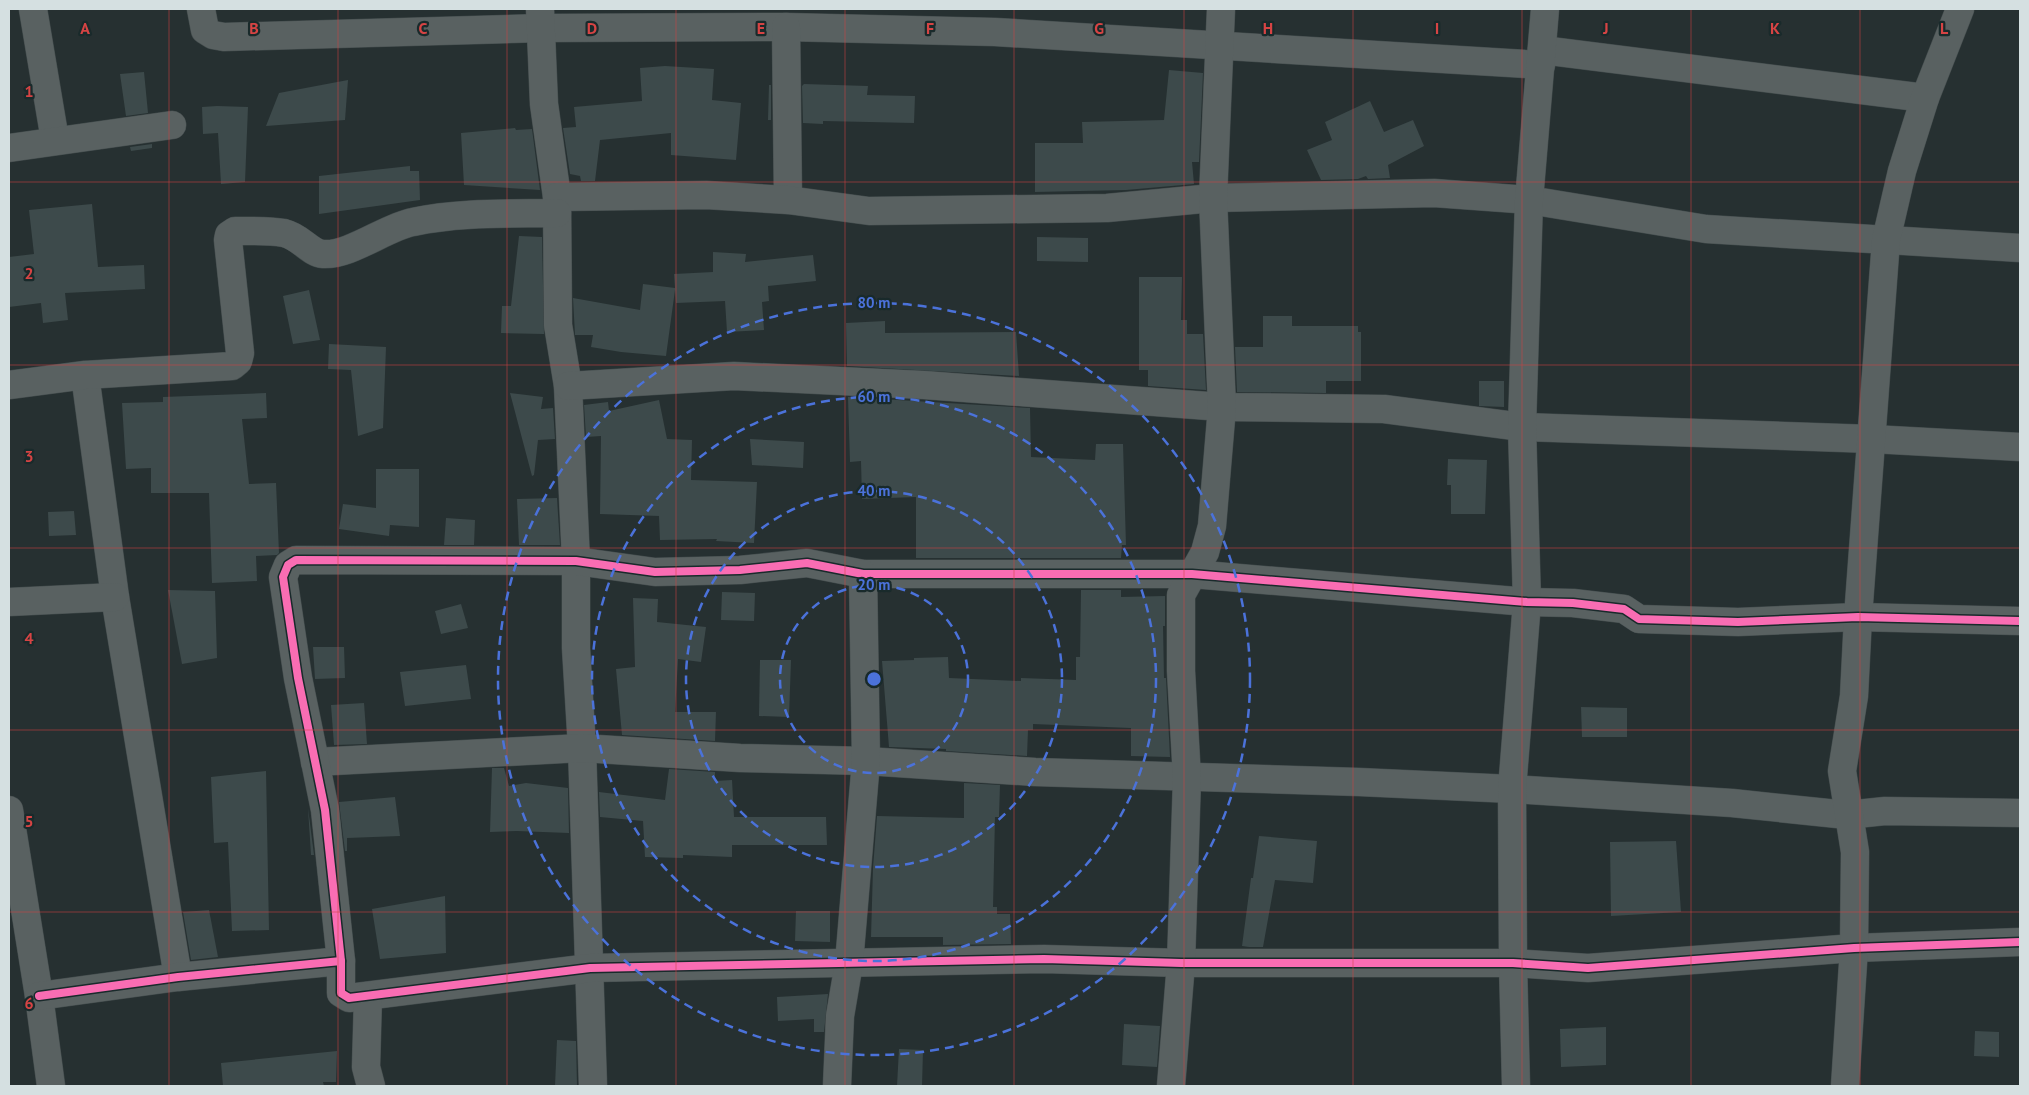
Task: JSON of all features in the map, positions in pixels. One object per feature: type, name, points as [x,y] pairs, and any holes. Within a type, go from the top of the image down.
[{"type":"street","points":[[33,9],[55,140]]},
{"type":"street","points":[[200,9],[205,30],[213,35],[224,36],[541,19],[786,28],[995,20],[1219,45],[1542,57],[1925,98]]},
{"type":"street","points":[[1171,1086],[1181,963],[1187,778],[1181,671],[1181,595],[1205,552],[1212,526],[1222,407],[1213,198],[1221,9]]},
{"type":"street","points":[[1516,1086],[1512,963],[1512,789],[1527,602],[1522,427],[1529,200],[1545,9]]},
{"type":"street","points":[[1845,1086],[1854,948],[1855,852],[1847,815],[1842,771],[1854,696],[1858,617],[1886,240],[1902,171],[1925,98],[1960,9]]},
{"type":"street","points":[[541,19],[544,104],[557,205],[558,325],[568,386],[576,561],[576,648],[582,748],[593,1086]]},
{"type":"street","points":[[786,28],[788,200]]},
{"type":"street","points":[[9,148],[172,125]]},
{"type":"street","points":[[9,385],[85,375],[232,366],[238,361],[240,353],[228,240],[229,234],[235,232],[285,233],[304,241],[313,252],[323,254],[335,253],[411,222],[557,205],[706,195],[788,200],[869,211],[1108,208],[1213,198],[1434,193],[1529,200],[1706,230],[2020,248]]},
{"type":"street","points":[[85,375],[115,597],[178,977]]},
{"type":"street","points":[[568,386],[734,376],[924,385],[1222,407],[1384,409],[1522,427],[1872,439],[2020,447]]},
{"type":"street","points":[[2020,621],[1858,617],[1738,622],[1638,619],[1624,609],[1573,603],[1527,602],[1192,574],[863,574],[806,563],[740,570],[655,572],[576,561],[296,560],[288,565],[283,577],[298,678],[325,810],[340,961],[340,993],[349,998],[590,968],[1044,959],[1181,963],[1512,963],[1588,968],[1854,948],[2020,942]]},
{"type":"street","points":[[837,1086],[840,1016],[849,963],[866,761],[863,574]]},
{"type":"street","points":[[9,602],[115,597]]},
{"type":"street","points":[[314,762],[582,748],[740,758],[866,761],[1035,772],[1359,782],[1512,789],[1732,803],[1847,815],[1885,811],[2020,813]]},
{"type":"street","points":[[9,810],[52,1086]]},
{"type":"street","points":[[39,996],[178,977],[340,961]]},
{"type":"street","points":[[368,996],[366,1067],[371,1086]]},
{"type":"building","points":[[665,66],[714,69],[712,100],[741,103],[736,160],[671,155],[671,133],[600,140],[595,181],[581,181],[580,176],[570,174],[563,128],[576,127],[574,107],[642,101],[640,68]]},
{"type":"building","points":[[1169,70],[1203,73],[1199,162],[1192,162],[1194,184],[1126,190],[1035,192],[1035,143],[1083,143],[1082,122],[1164,120]]},
{"type":"building","points":[[144,72],[148,113],[126,116],[120,74]]},
{"type":"building","points":[[348,80],[345,120],[266,126],[279,93]]},
{"type":"building","points":[[804,84],[868,86],[867,95],[915,96],[914,123],[823,121],[823,124],[803,123],[802,86]]},
{"type":"building","points":[[769,85],[771,85],[771,120],[768,120]]},
{"type":"building","points":[[1370,101],[1384,132],[1413,120],[1424,146],[1388,165],[1390,178],[1368,179],[1366,176],[1358,179],[1321,180],[1307,150],[1332,140],[1325,122]]},
{"type":"building","points":[[202,107],[248,107],[245,182],[221,184],[218,133],[203,134]]},
{"type":"building","points":[[515,128],[516,130],[532,129],[540,190],[464,185],[461,133]]},
{"type":"building","points":[[152,144],[152,148],[131,151],[130,147]]},
{"type":"building","points":[[410,166],[410,171],[419,171],[420,200],[319,214],[319,176]]},
{"type":"building","points":[[92,204],[98,267],[144,265],[145,289],[65,293],[68,320],[43,323],[41,303],[9,307],[9,257],[34,254],[29,210]]},
{"type":"building","points":[[519,236],[542,237],[544,334],[501,333],[502,306],[511,306]]},
{"type":"building","points":[[1037,237],[1088,238],[1088,262],[1037,261]]},
{"type":"building","points":[[713,252],[746,254],[745,262],[813,255],[816,281],[768,286],[769,301],[762,302],[764,330],[727,332],[725,301],[676,303],[675,290],[666,356],[591,347],[593,335],[575,335],[573,298],[640,310],[643,284],[675,288],[674,274],[713,272]]},
{"type":"building","points":[[1139,277],[1182,277],[1181,320],[1187,320],[1187,334],[1203,334],[1206,390],[1148,386],[1148,370],[1139,370]]},
{"type":"building","points":[[309,290],[320,340],[293,344],[283,296]]},
{"type":"building","points":[[1263,316],[1292,316],[1292,326],[1358,326],[1358,332],[1361,332],[1361,381],[1326,381],[1326,393],[1237,392],[1235,347],[1263,347]]},
{"type":"building","points":[[885,321],[885,333],[1016,332],[1019,376],[847,366],[846,323]]},
{"type":"building","points":[[329,344],[386,347],[383,428],[358,436],[351,370],[328,369]]},
{"type":"building","points":[[1479,381],[1504,381],[1504,407],[1479,406]]},
{"type":"building","points":[[266,393],[267,418],[242,419],[249,484],[276,483],[279,553],[277,555],[256,556],[257,581],[212,583],[209,493],[151,493],[151,468],[126,469],[122,403],[163,402],[163,397]]},
{"type":"building","points":[[510,393],[543,397],[541,409],[553,408],[555,439],[538,440],[534,475],[532,476]]},
{"type":"building","points":[[848,397],[1030,408],[1031,457],[1095,460],[1096,444],[1123,444],[1126,545],[1122,545],[1121,558],[916,558],[916,497],[862,499],[861,461],[850,462]]},
{"type":"building","points":[[659,400],[667,439],[692,440],[691,480],[757,482],[754,543],[716,541],[717,539],[660,540],[659,516],[600,514],[601,436],[586,437],[584,405],[608,402],[609,411]]},
{"type":"building","points":[[750,439],[804,442],[803,468],[752,465]]},
{"type":"building","points":[[1448,459],[1487,460],[1485,514],[1451,514],[1451,485],[1447,485]]},
{"type":"building","points":[[376,469],[419,469],[419,527],[390,525],[389,536],[339,529],[343,504],[376,508]]},
{"type":"building","points":[[557,498],[560,545],[519,545],[517,499]]},
{"type":"building","points":[[74,511],[76,535],[49,536],[48,512]]},
{"type":"building","points":[[446,518],[475,520],[474,545],[444,545]]},
{"type":"building","points":[[168,590],[215,591],[217,658],[182,664]]},
{"type":"building","points":[[1081,590],[1121,590],[1121,597],[1165,596],[1165,626],[1163,626],[1164,678],[1166,678],[1170,757],[1131,756],[1131,728],[1033,724],[1033,730],[1028,730],[1027,756],[946,751],[946,749],[889,747],[882,661],[948,657],[949,678],[1021,681],[1021,678],[1076,680],[1076,657],[1080,657]]},
{"type":"building","points":[[722,592],[755,593],[754,621],[721,620]]},
{"type":"building","points":[[633,598],[658,599],[657,622],[706,627],[701,662],[678,659],[675,712],[716,712],[715,741],[622,735],[616,669],[635,667]]},
{"type":"building","points":[[461,604],[468,628],[441,634],[435,611]]},
{"type":"building","points":[[313,647],[344,647],[345,678],[315,679]]},
{"type":"building","points":[[760,660],[791,660],[789,717],[759,716]]},
{"type":"building","points":[[466,665],[471,699],[405,706],[400,672]]},
{"type":"building","points":[[364,703],[367,744],[334,745],[331,705]]},
{"type":"building","points":[[1581,707],[1627,708],[1627,737],[1582,737]]},
{"type":"building","points":[[492,768],[504,768],[509,786],[526,783],[568,788],[569,833],[490,832]]},
{"type":"building","points":[[669,769],[715,772],[715,781],[732,780],[734,817],[826,817],[827,845],[732,845],[732,857],[683,855],[683,858],[645,857],[643,821],[600,817],[599,792],[665,800]]},
{"type":"building","points":[[266,771],[269,930],[232,931],[228,842],[214,843],[211,777]]},
{"type":"building","points":[[964,783],[1000,785],[999,817],[995,817],[993,907],[997,907],[997,914],[1010,914],[1011,944],[943,945],[943,937],[871,937],[877,816],[964,818]]},
{"type":"building","points":[[395,797],[400,836],[347,838],[347,851],[345,851],[339,802]]},
{"type":"building","points":[[308,808],[314,855],[311,855]]},
{"type":"building","points":[[1259,836],[1317,841],[1313,883],[1275,880],[1263,947],[1249,947],[1242,946]]},
{"type":"building","points":[[1676,841],[1681,912],[1611,916],[1610,842]]},
{"type":"building","points":[[445,896],[446,953],[380,959],[372,909]]},
{"type":"building","points":[[209,910],[218,957],[191,960],[183,912]]},
{"type":"building","points":[[796,911],[830,911],[830,942],[795,941]]},
{"type":"building","points":[[828,994],[824,1032],[814,1032],[814,1019],[778,1021],[777,997]]},
{"type":"building","points":[[1124,1024],[1160,1026],[1157,1067],[1122,1065]]},
{"type":"building","points":[[1606,1027],[1606,1065],[1561,1067],[1560,1029]]},
{"type":"building","points":[[1975,1031],[1999,1032],[1999,1057],[1974,1056]]},
{"type":"building","points":[[557,1040],[576,1041],[577,1086],[555,1086]]},
{"type":"building","points":[[899,1049],[923,1050],[922,1086],[897,1086]]},
{"type":"building","points":[[337,1051],[336,1082],[323,1082],[324,1086],[223,1086],[221,1063]]},
{"type":"cycle path","points":[[341,961],[325,810],[298,678],[283,577],[288,565],[296,560],[576,561],[655,572],[740,570],[807,563],[863,574],[1192,574],[1527,602],[1573,603],[1624,609],[1639,619],[1738,622],[1858,617],[2020,621]]},
{"type":"cycle path","points":[[39,996],[178,977],[341,961],[341,993],[349,998],[590,968],[1044,959],[1181,963],[1513,963],[1588,968],[1854,948],[2020,942]]}]
